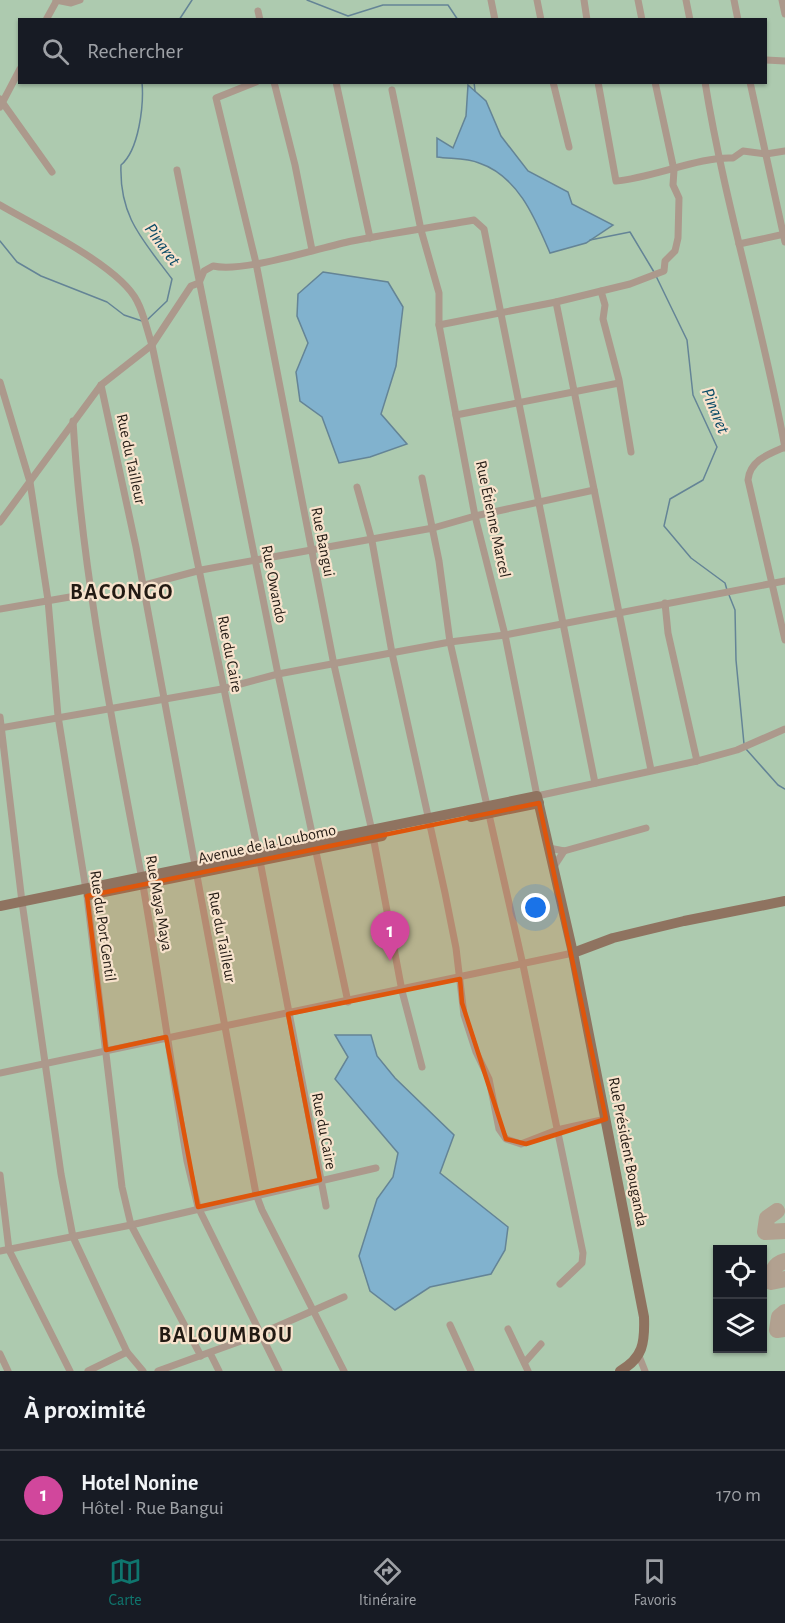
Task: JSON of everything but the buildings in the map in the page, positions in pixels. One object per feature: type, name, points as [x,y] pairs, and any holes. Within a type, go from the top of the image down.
[{"type":"street","points":[[47,18],[56,0],[71,3],[80,0]]},
{"type":"street","points":[[491,0],[495,18]]},
{"type":"street","points":[[537,0],[541,18]]},
{"type":"street","points":[[584,0],[587,18]]},
{"type":"street","points":[[638,0],[642,18]]},
{"type":"street","points":[[686,0],[690,18]]},
{"type":"street","points":[[734,0],[738,18]]},
{"type":"street","points":[[782,0],[785,14]]},
{"type":"street","points":[[258,11],[260,18]]},
{"type":"street","points":[[767,60],[785,62]]},
{"type":"street","points":[[18,73],[1,103],[52,172]]},
{"type":"street","name":"Rue Bangui","points":[[251,84],[216,98],[256,263],[334,665],[372,834],[402,991],[422,1067]]},
{"type":"street","points":[[275,84],[295,165],[312,250]]},
{"type":"street","points":[[336,84],[370,238]]},
{"type":"street","points":[[553,84],[569,147]]},
{"type":"street","points":[[597,84],[616,181],[674,170],[717,157],[733,158],[743,151],[766,154],[785,151]]},
{"type":"street","points":[[439,325],[556,302],[649,278],[664,271],[665,261],[675,251],[678,238],[679,198],[673,185],[674,170],[655,84]]},
{"type":"street","points":[[705,84],[717,157],[776,397],[785,447],[759,458],[748,474],[785,640]]},
{"type":"street","points":[[739,244],[784,237],[750,84]]},
{"type":"street","name":"Rue Étienne Marcel","points":[[392,90],[421,230],[439,293],[439,325],[475,516],[505,635],[538,800],[573,953]]},
{"type":"street","name":"Rue Owando","points":[[177,170],[278,674],[348,1002]]},
{"type":"street","name":"Rue du Caire","points":[[0,205],[86,255],[124,284],[137,300],[152,345],[201,570],[222,689],[259,857],[326,1206]]},
{"type":"street","points":[[0,522],[101,386],[152,345],[191,286],[199,283],[204,271],[213,266],[225,268],[256,263],[370,238],[474,220],[484,229],[595,783]]},
{"type":"street","points":[[601,291],[605,305],[603,319],[619,383],[631,452]]},
{"type":"street","points":[[556,302],[651,771]]},
{"type":"street","name":"Rue du Port Gentil","points":[[0,382],[30,482],[48,600],[58,716],[86,892],[122,1187],[131,1225],[201,1356]]},
{"type":"street","points":[[456,415],[517,401],[619,383]]},
{"type":"street","name":"Rue du Tailleur","points":[[101,386],[196,870],[256,1194],[344,1371]]},
{"type":"street","name":"Rue Maya Maya","points":[[73,421],[93,593],[110,708],[142,881],[166,1037],[198,1207],[279,1371]]},
{"type":"street","points":[[422,478],[433,528],[450,642],[523,965],[584,1258],[582,1263],[561,1284]]},
{"type":"street","points":[[357,487],[372,541],[392,652],[456,948],[464,1015],[476,1052],[489,1079],[501,1135],[521,1144],[557,1130],[606,1119]]},
{"type":"street","points":[[141,586],[201,570],[311,548],[372,541],[594,490]]},
{"type":"street","points":[[1,728],[58,716],[222,689],[278,674],[392,652],[505,635],[785,581]]},
{"type":"street","points":[[0,609],[93,593]]},
{"type":"street","points":[[665,603],[668,633],[697,760]]},
{"type":"street","points":[[0,717],[45,1065],[72,1237],[128,1352],[143,1371]]},
{"type":"street","points":[[538,800],[551,792],[737,750],[785,729]]},
{"type":"street","name":"Avenue de la Loubomo","points":[[0,913],[23,905],[538,800]]},
{"type":"street","points":[[549,848],[564,851],[646,828]]},
{"type":"street","points":[[553,868],[564,851]]},
{"type":"street","points":[[0,1073],[166,1037],[460,979],[573,953],[614,938],[684,921],[785,901]]},
{"type":"street","name":"Avenue de la Loubomo","points":[[0,906],[23,905]]},
{"type":"street","name":"Rue Président Bouganda","points":[[573,953],[644,1317],[645,1341],[639,1356]]},
{"type":"street","points":[[0,1251],[131,1225],[198,1207],[376,1168]]},
{"type":"street","points":[[0,1175],[9,1250],[70,1371]]},
{"type":"street","points":[[158,1371],[260,1334],[315,1312],[344,1297]]},
{"type":"street","points":[[450,1325],[471,1371]]},
{"type":"street","points":[[508,1329],[528,1371]]},
{"type":"street","points":[[525,1362],[541,1344]]},
{"type":"street","points":[[88,1371],[128,1352]]},
{"type":"street","points":[[210,1353],[219,1371]]},
{"type":"street","points":[[0,1354],[8,1371]]},
{"type":"street","points":[[620,1371],[639,1356],[645,1371]]},
{"type":"highlighted area","points":[[539,803],[606,1119],[526,1144],[506,1139],[462,1003],[460,979],[288,1014],[320,1180],[198,1207],[166,1037],[106,1050],[87,896]]},
{"type":"green space","points":[[0,0],[785,0],[785,1371],[0,1371]]},
{"type":"water","points":[[468,85],[486,101],[501,136],[528,171],[568,192],[572,204],[613,225],[586,243],[550,253],[524,200],[504,178],[493,169],[474,161],[437,157],[437,138],[453,148],[466,116]]},
{"type":"water","points":[[323,272],[388,282],[403,307],[396,366],[381,414],[407,444],[370,457],[339,463],[322,417],[300,401],[296,372],[308,343],[297,316],[298,294]]},
{"type":"water","points":[[335,1035],[371,1035],[377,1056],[395,1078],[454,1135],[440,1173],[508,1227],[505,1250],[491,1274],[430,1287],[395,1310],[370,1291],[359,1256],[377,1199],[393,1177],[398,1153],[335,1079],[348,1057]]},
{"type":"waterway","name":"Pinaret","points":[[180,18],[192,0]]},
{"type":"waterway","name":"Pinaret","points":[[307,0],[348,16],[383,5],[448,5],[457,18]]},
{"type":"waterway","name":"Pinaret","points":[[142,84],[139,127],[132,149],[121,165],[121,183],[124,199],[135,227],[172,279],[167,301],[146,321]]},
{"type":"waterway","name":"Pinaret","points":[[474,84],[475,91]]},
{"type":"waterway","name":"Pinaret","points":[[590,240],[630,232],[654,272]]},
{"type":"waterway","name":"Pinaret","points":[[0,241],[17,262],[41,276],[107,302],[124,315],[142,321]]},
{"type":"waterway","name":"Pinaret","points":[[656,276],[687,340],[693,395],[717,447],[703,480],[670,499],[664,526],[691,558],[725,583],[727,590]]},
{"type":"waterway","name":"Pinaret","points":[[729,595],[735,610],[736,660],[744,744]]},
{"type":"waterway","name":"Pinaret","points":[[746,749],[778,785],[785,789]]},
{"type":"taxiway","points":[[777,1211],[767,1218],[765,1232],[785,1231]]},
{"type":"taxiway","points":[[785,1261],[774,1268],[771,1282],[785,1279]]},
{"type":"taxiway","points":[[785,1312],[779,1317],[777,1330],[785,1329]]},
{"type":"place","name":"Hotel Nonine","points":[[390,961]]},
{"type":"district","name":"BACONGO","points":[[122,592]]},
{"type":"district","name":"BALOUMBOU","points":[[226,1335]]}]
